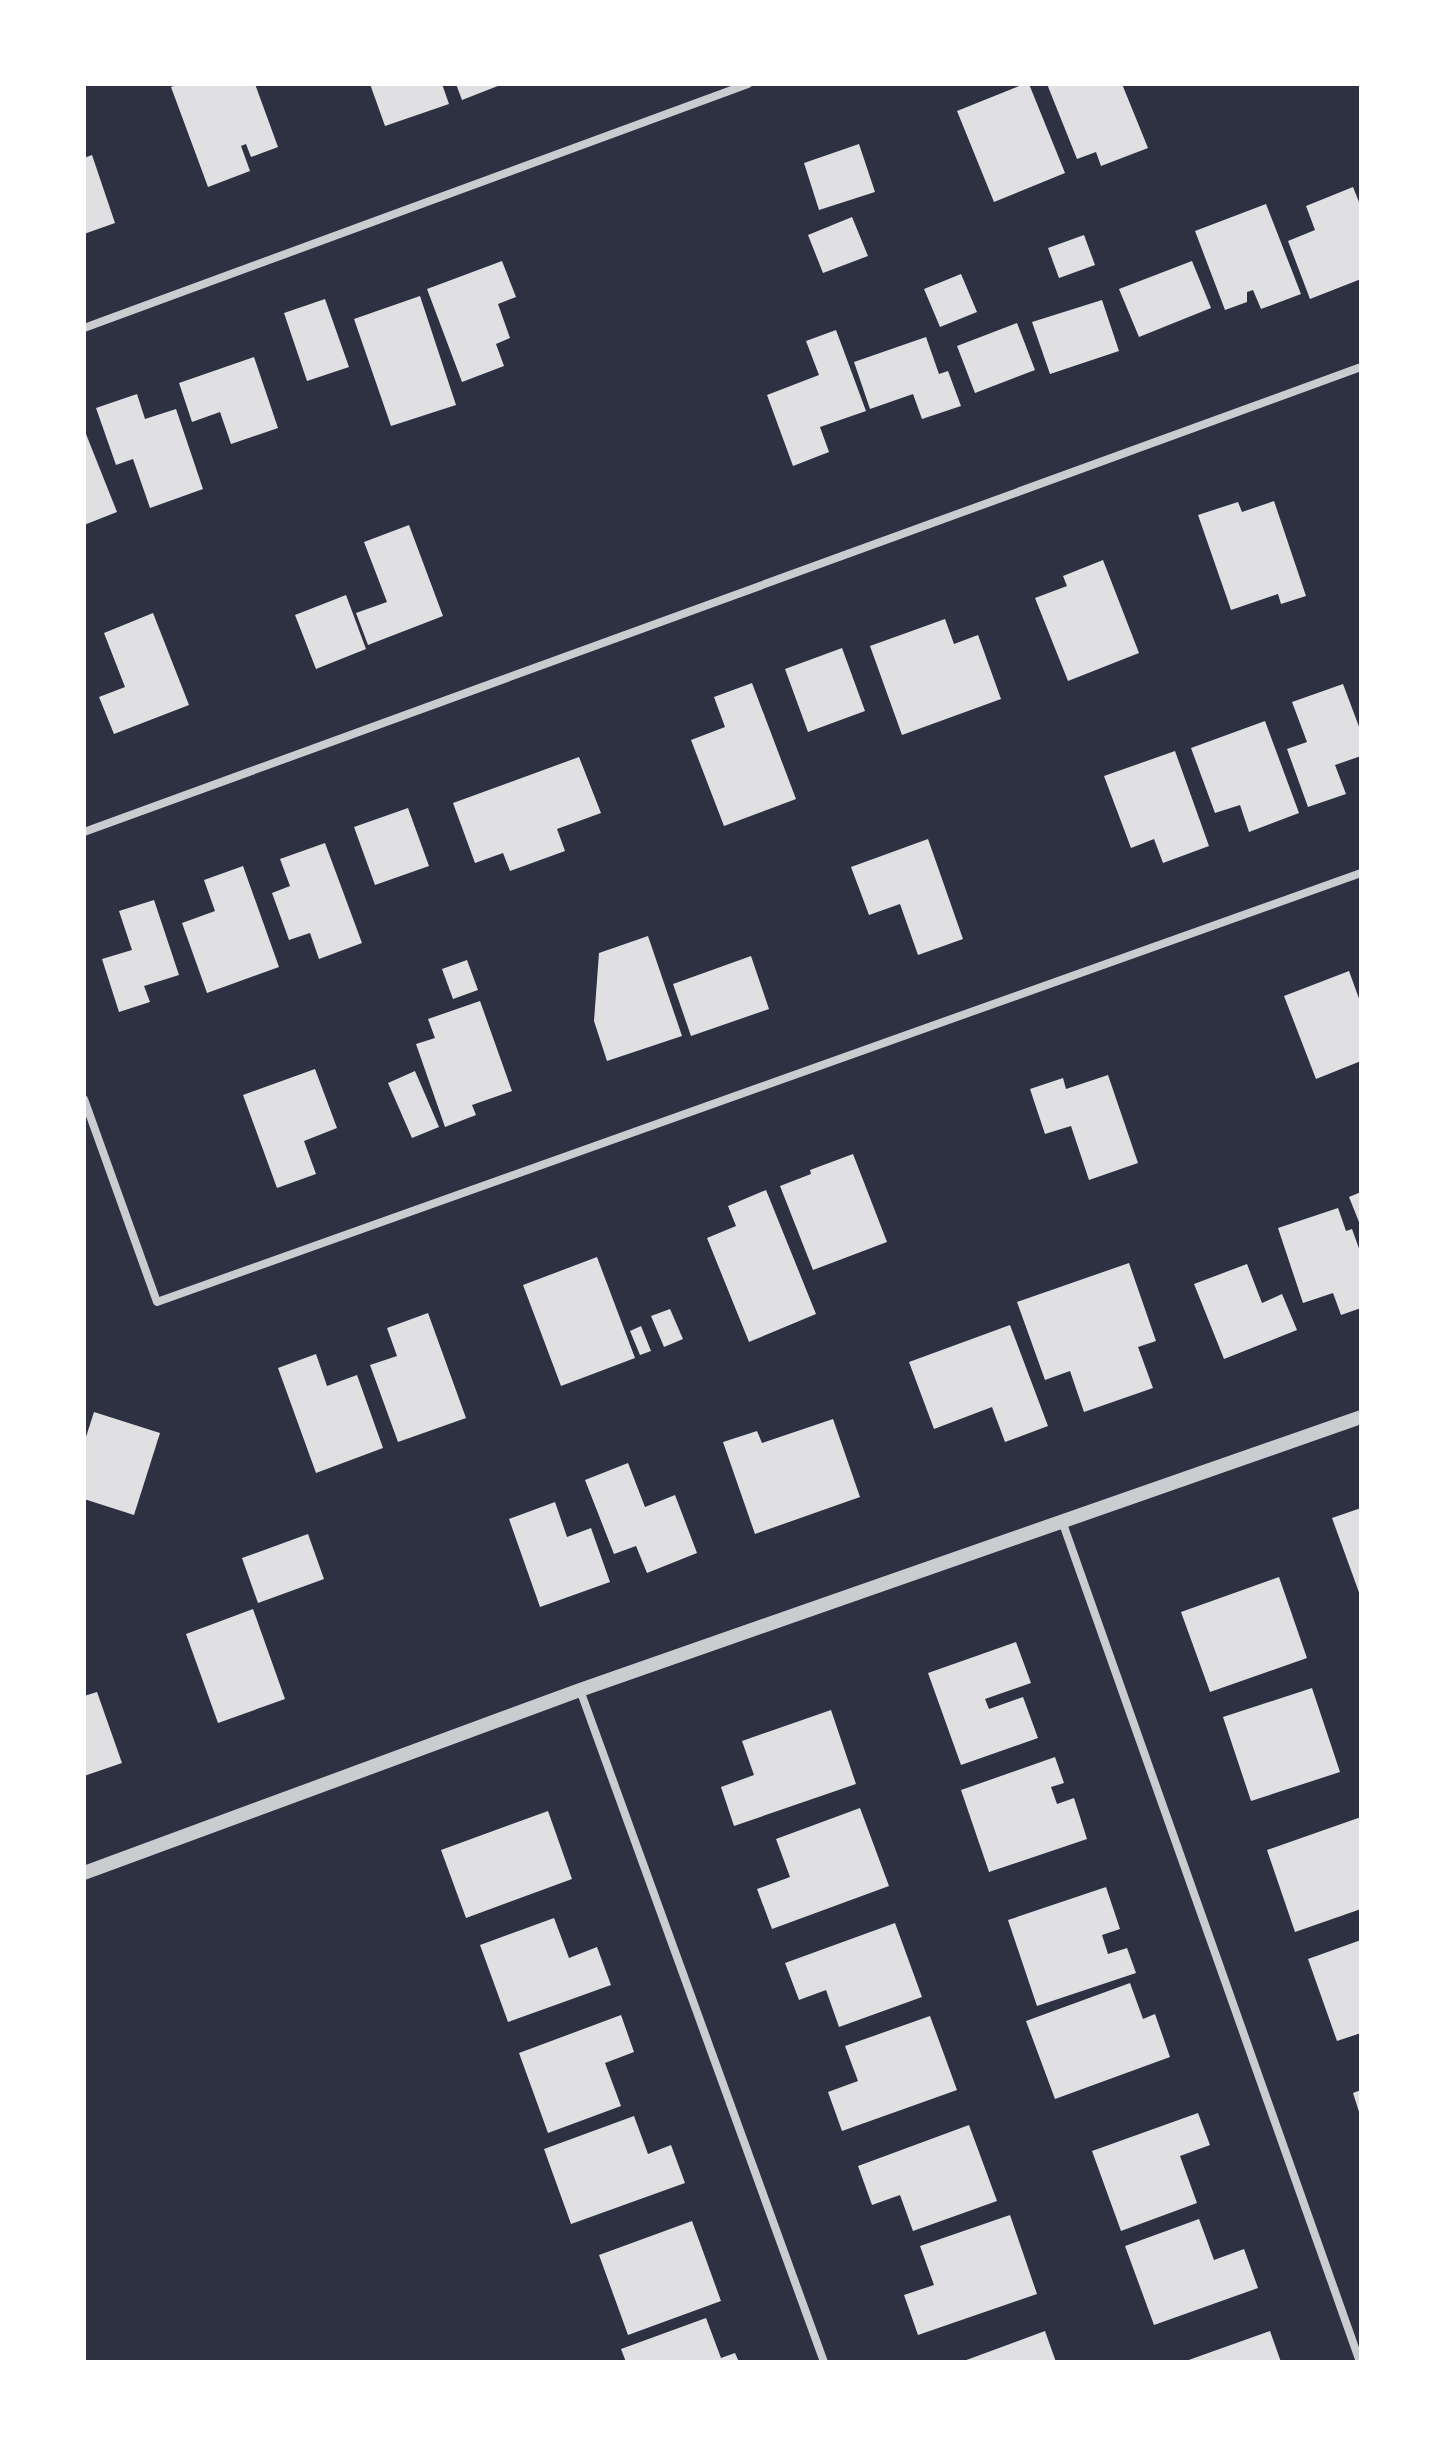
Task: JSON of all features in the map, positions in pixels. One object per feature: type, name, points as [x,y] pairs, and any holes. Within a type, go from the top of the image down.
[{"type":"street","points":[[84,328],[748,84]]},
{"type":"street","points":[[84,832],[1361,367]]},
{"type":"street","points":[[84,1099],[157,1302],[1361,873]]},
{"type":"street","points":[[84,1873],[580,1690],[1361,1417]]},
{"type":"street","points":[[1062,1521],[1360,2362]]},
{"type":"street","points":[[580,1690],[824,2362]]},
{"type":"building","points":[[180,84],[255,84],[278,147],[251,157],[246,144],[241,146],[250,171],[208,187],[171,87]]},
{"type":"building","points":[[370,84],[442,84],[449,104],[385,126]]},
{"type":"building","points":[[456,84],[503,84],[462,100]]},
{"type":"building","points":[[1029,84],[1065,173],[994,202],[957,111]]},
{"type":"building","points":[[1047,84],[1122,84],[1148,148],[1101,166],[1096,152],[1077,159]]},
{"type":"building","points":[[859,144],[875,192],[819,210],[804,163]]},
{"type":"building","points":[[92,155],[115,223],[84,234],[84,158]]},
{"type":"building","points":[[1353,187],[1361,207],[1361,279],[1310,299],[1288,241],[1315,230],[1306,206]]},
{"type":"building","points":[[1266,204],[1301,294],[1261,309],[1253,290],[1247,292],[1247,302],[1225,310],[1195,231]]},
{"type":"building","points":[[852,217],[868,256],[823,273],[808,235]]},
{"type":"building","points":[[1084,235],[1095,265],[1059,278],[1048,248]]},
{"type":"building","points":[[502,261],[516,297],[498,304],[510,338],[496,344],[504,366],[462,382],[427,289]]},
{"type":"building","points":[[1192,261],[1211,308],[1139,337],[1119,289]]},
{"type":"building","points":[[961,274],[977,312],[940,327],[924,289]]},
{"type":"building","points":[[420,296],[456,405],[391,426],[354,319]]},
{"type":"building","points":[[325,299],[349,367],[307,381],[284,313]]},
{"type":"building","points":[[1102,300],[1119,351],[1050,374],[1032,322]]},
{"type":"building","points":[[1017,323],[1035,370],[975,393],[957,346]]},
{"type":"building","points":[[836,330],[866,411],[820,427],[829,452],[793,466],[767,395],[819,375],[806,341]]},
{"type":"building","points":[[926,337],[939,374],[948,371],[961,406],[922,419],[913,394],[870,409],[854,362]]},
{"type":"building","points":[[254,357],[278,428],[231,444],[220,412],[192,422],[179,383]]},
{"type":"building","points":[[137,394],[145,419],[176,409],[203,489],[150,508],[133,459],[116,465],[96,408]]},
{"type":"building","points":[[84,429],[117,512],[84,525]]},
{"type":"building","points":[[1274,501],[1306,596],[1281,604],[1278,594],[1231,610],[1198,515],[1238,502],[1242,512]]},
{"type":"building","points":[[409,525],[443,616],[368,645],[356,613],[387,602],[364,542]]},
{"type":"building","points":[[1103,560],[1139,653],[1068,681],[1035,598],[1067,586],[1063,576]]},
{"type":"building","points":[[346,595],[366,649],[316,669],[295,615]]},
{"type":"building","points":[[153,613],[189,705],[114,734],[99,697],[125,687],[104,633]]},
{"type":"building","points":[[945,619],[954,644],[978,635],[1001,699],[902,735],[870,646]]},
{"type":"building","points":[[842,648],[865,711],[808,732],[785,669]]},
{"type":"building","points":[[752,683],[796,799],[724,826],[691,740],[725,727],[714,697]]},
{"type":"building","points":[[1343,684],[1361,732],[1361,756],[1335,765],[1346,794],[1308,807],[1287,749],[1307,742],[1292,702]]},
{"type":"building","points":[[1265,721],[1299,813],[1249,832],[1240,805],[1215,813],[1191,748]]},
{"type":"building","points":[[1175,751],[1209,846],[1163,863],[1154,839],[1131,848],[1104,776]]},
{"type":"building","points":[[579,757],[601,813],[557,829],[565,851],[510,871],[503,853],[475,863],[453,803]]},
{"type":"building","points":[[408,808],[429,866],[375,885],[354,827]]},
{"type":"building","points":[[928,839],[963,939],[918,955],[900,904],[869,915],[851,867]]},
{"type":"building","points":[[325,843],[362,943],[319,959],[310,933],[289,940],[272,893],[290,886],[280,859]]},
{"type":"building","points":[[243,866],[279,967],[207,993],[182,923],[215,911],[204,880]]},
{"type":"building","points":[[154,900],[179,975],[144,986],[150,1002],[119,1012],[102,959],[132,950],[119,911]]},
{"type":"building","points":[[648,936],[682,1036],[607,1061],[594,1021],[599,953]]},
{"type":"building","points":[[751,956],[769,1009],[691,1036],[673,984]]},
{"type":"building","points":[[467,960],[478,990],[453,999],[442,969]]},
{"type":"building","points":[[1349,971],[1361,1004],[1361,1061],[1316,1079],[1284,996]]},
{"type":"building","points":[[480,1001],[512,1091],[472,1105],[476,1115],[445,1127],[416,1044],[435,1038],[428,1019]]},
{"type":"building","points":[[315,1069],[337,1128],[304,1141],[316,1174],[277,1188],[243,1095]]},
{"type":"building","points":[[415,1071],[439,1127],[412,1138],[388,1083]]},
{"type":"building","points":[[1108,1075],[1138,1163],[1089,1180],[1071,1126],[1045,1134],[1030,1089],[1063,1078],[1066,1089]]},
{"type":"building","points":[[853,1154],[887,1242],[813,1270],[780,1186],[811,1174],[810,1170]]},
{"type":"building","points":[[766,1190],[816,1314],[749,1342],[707,1238],[736,1226],[728,1206]]},
{"type":"building","points":[[1361,1192],[1361,1227],[1349,1197]]},
{"type":"building","points":[[1338,1208],[1346,1231],[1352,1229],[1361,1254],[1361,1308],[1341,1315],[1333,1293],[1303,1303],[1278,1228]]},
{"type":"building","points":[[597,1257],[635,1358],[561,1386],[523,1285]]},
{"type":"building","points":[[1129,1263],[1156,1341],[1138,1347],[1153,1388],[1084,1412],[1070,1371],[1045,1380],[1017,1302]]},
{"type":"building","points":[[1247,1264],[1262,1303],[1282,1294],[1297,1330],[1224,1359],[1194,1284]]},
{"type":"building","points":[[670,1309],[683,1339],[664,1347],[651,1316]]},
{"type":"building","points":[[428,1313],[466,1418],[398,1442],[370,1365],[397,1356],[387,1328]]},
{"type":"building","points":[[1010,1325],[1048,1426],[1005,1442],[992,1407],[934,1429],[909,1362]]},
{"type":"building","points":[[641,1326],[651,1351],[640,1355],[630,1331]]},
{"type":"building","points":[[316,1354],[327,1386],[357,1375],[383,1448],[316,1473],[278,1368]]},
{"type":"building","points":[[94,1412],[160,1433],[134,1515],[84,1499],[84,1443]]},
{"type":"building","points":[[833,1419],[860,1497],[755,1534],[723,1442],[757,1431],[762,1443]]},
{"type":"building","points":[[628,1463],[645,1507],[675,1495],[697,1553],[647,1573],[636,1546],[614,1554],[585,1480]]},
{"type":"building","points":[[555,1502],[567,1537],[591,1528],[610,1582],[540,1607],[509,1519]]},
{"type":"building","points":[[1361,1508],[1361,1598],[1332,1518]]},
{"type":"building","points":[[308,1534],[324,1579],[258,1603],[242,1558]]},
{"type":"building","points":[[1279,1577],[1307,1658],[1210,1692],[1181,1612]]},
{"type":"building","points":[[253,1609],[285,1699],[218,1723],[186,1634]]},
{"type":"building","points":[[1016,1642],[1031,1683],[985,1699],[989,1709],[1023,1697],[1038,1738],[961,1765],[928,1673]]},
{"type":"building","points":[[1312,1688],[1340,1772],[1251,1801],[1223,1717]]},
{"type":"building","points":[[97,1692],[122,1763],[84,1776],[84,1696]]},
{"type":"building","points":[[831,1710],[856,1784],[734,1826],[721,1787],[754,1775],[742,1741]]},
{"type":"building","points":[[1055,1757],[1064,1783],[1051,1787],[1057,1804],[1074,1798],[1087,1839],[989,1872],[961,1790]]},
{"type":"building","points":[[860,1808],[889,1886],[772,1929],[757,1889],[790,1877],[776,1839]]},
{"type":"building","points":[[548,1811],[572,1879],[466,1918],[441,1850]]},
{"type":"building","points":[[1361,1817],[1361,1909],[1295,1932],[1267,1850]]},
{"type":"building","points":[[1106,1887],[1120,1929],[1102,1935],[1108,1954],[1127,1948],[1136,1973],[1037,2006],[1008,1920]]},
{"type":"building","points":[[554,1918],[569,1958],[597,1947],[611,1985],[508,2022],[480,1945]]},
{"type":"building","points":[[895,1923],[922,1997],[839,2027],[826,1990],[799,2000],[785,1963]]},
{"type":"building","points":[[1361,1940],[1361,2033],[1337,2041],[1308,1959]]},
{"type":"building","points":[[1130,1983],[1143,2019],[1155,2014],[1170,2057],[1055,2099],[1026,2021]]},
{"type":"building","points":[[621,2015],[634,2052],[605,2063],[621,2106],[548,2133],[519,2053]]},
{"type":"building","points":[[930,2016],[957,2090],[842,2131],[828,2092],[858,2081],[845,2046]]},
{"type":"building","points":[[1361,2090],[1361,2115],[1360,2115],[1353,2093]]},
{"type":"building","points":[[1198,2113],[1210,2145],[1180,2156],[1197,2203],[1121,2231],[1092,2151]]},
{"type":"building","points":[[634,2116],[648,2154],[671,2145],[685,2183],[571,2224],[544,2149]]},
{"type":"building","points":[[969,2125],[997,2201],[913,2231],[900,2195],[872,2205],[858,2166]]},
{"type":"building","points":[[1010,2215],[1037,2294],[918,2335],[904,2295],[934,2285],[920,2246]]},
{"type":"building","points":[[1199,2219],[1214,2260],[1244,2249],[1258,2288],[1154,2325],[1125,2246]]},
{"type":"building","points":[[692,2221],[721,2301],[628,2335],[599,2255]]},
{"type":"building","points":[[706,2318],[721,2358],[735,2353],[739,2362],[626,2362],[621,2349]]},
{"type":"building","points":[[1045,2331],[1056,2362],[961,2362]]},
{"type":"building","points":[[1270,2331],[1281,2362],[1183,2362]]}]
